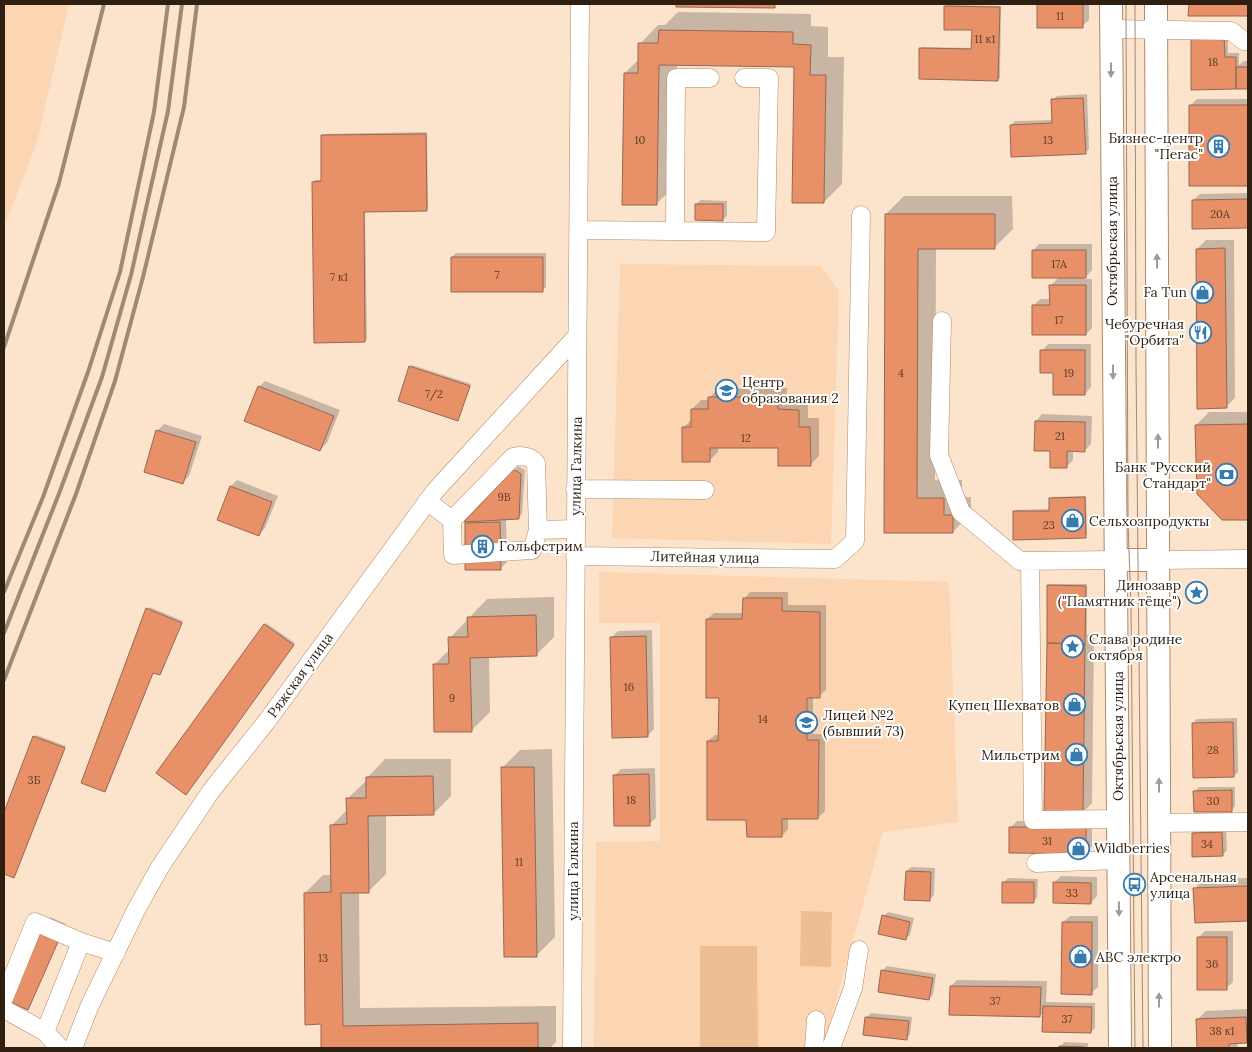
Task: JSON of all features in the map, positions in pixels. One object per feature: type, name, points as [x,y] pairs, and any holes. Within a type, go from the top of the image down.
[{"type":"main road","name":"Октябрьская улица","points":[[1111,4],[1120,1048]]},
{"type":"main road","points":[[1156,4],[1160,1048]]},
{"type":"main road","points":[[1116,560],[1158,560]]},
{"type":"street","name":"улица Галкина","points":[[572,1048],[580,4]]},
{"type":"street","points":[[1111,29],[1231,31],[1244,41],[1248,41]]},
{"type":"street","points":[[675,231],[676,78],[710,78]]},
{"type":"street","points":[[579,230],[766,232],[768,78],[744,78]]},
{"type":"street","name":"Литейная улица","points":[[575,556],[835,559],[855,541],[861,215]]},
{"type":"street","points":[[942,320],[940,455],[961,512],[1025,561],[1116,560]]},
{"type":"street","name":"Ряжская улица","points":[[73,1048],[90,1005],[136,910],[160,867],[211,791],[267,721],[427,501],[577,336]]},
{"type":"street","points":[[524,456],[533,459],[536,463],[538,530],[532,550],[453,555],[452,520],[513,457],[524,456]]},
{"type":"street","points":[[575,489],[705,490]]},
{"type":"street","points":[[427,501],[452,520]]},
{"type":"street","points":[[538,530],[575,529]]},
{"type":"street","points":[[1158,560],[1248,559]]},
{"type":"street","points":[[1025,561],[1033,820],[1119,819]]},
{"type":"street","points":[[1159,823],[1248,822]]},
{"type":"street","points":[[1036,863],[1119,860]]},
{"type":"street","points":[[4,998],[34,922],[81,942],[116,953]]},
{"type":"street","points":[[44,1032],[81,942]]},
{"type":"street","points":[[831,1048],[853,988],[859,950]]},
{"type":"street","points":[[4,1009],[44,1032],[60,1048]]},
{"type":"street","points":[[814,1048],[816,1020]]},
{"type":"shaded area","points":[[4,4],[69,4],[37,142],[4,227]]},
{"type":"shaded area","name":"Центр образования 2","points":[[620,264],[821,266],[839,291],[831,544],[612,538]]},
{"type":"shaded area","name":"Лицей №2 (бывший 73)","points":[[599,572],[949,582],[958,822],[883,832],[823,1048],[594,1048],[596,842],[660,841],[660,623],[599,623]]},
{"type":"shaded area","points":[[801,911],[832,912],[831,967],[800,966]]},
{"type":"shaded area","points":[[700,946],[757,946],[758,1048],[700,1048]]},
{"type":"building","points":[[676,4],[775,4],[775,8],[676,7]]},
{"type":"building","points":[[1037,4],[1083,4],[1083,28],[1037,28]]},
{"type":"building","points":[[1189,4],[1248,4],[1248,16],[1188,16]]},
{"type":"building","points":[[944,6],[1000,7],[998,81],[919,79],[919,48],[971,49],[972,30],[944,30]]},
{"type":"building","points":[[659,30],[793,32],[793,44],[811,45],[810,75],[826,75],[824,203],[792,203],[794,67],[659,65],[657,205],[622,205],[624,73],[638,73],[638,43],[658,43]]},
{"type":"building","points":[[1224,35],[1225,57],[1236,57],[1236,89],[1191,90],[1191,36]]},
{"type":"building","points":[[1236,67],[1248,67],[1248,89],[1236,89]]},
{"type":"building","points":[[1083,98],[1086,154],[1011,157],[1010,125],[1052,123],[1051,99]]},
{"type":"building","name":"Бизнес-центр \"Пегас\"","points":[[1189,105],[1248,105],[1248,186],[1189,186]]},
{"type":"building","points":[[426,134],[427,211],[364,212],[365,342],[314,343],[312,182],[321,181],[321,135]]},
{"type":"building","points":[[1248,199],[1248,228],[1192,229],[1192,200]]},
{"type":"building","points":[[695,204],[723,204],[723,221],[695,220]]},
{"type":"building","points":[[885,214],[995,214],[995,249],[918,249],[917,498],[944,498],[944,515],[953,515],[953,533],[884,533]]},
{"type":"building","points":[[1225,248],[1227,408],[1197,409],[1196,249]]},
{"type":"building","points":[[1032,250],[1086,250],[1086,278],[1032,278]]},
{"type":"building","points":[[451,257],[543,257],[543,292],[451,292]]},
{"type":"building","points":[[1049,285],[1086,285],[1086,335],[1032,335],[1032,305],[1050,305]]},
{"type":"building","points":[[1040,350],[1085,350],[1085,395],[1053,395],[1053,373],[1040,373]]},
{"type":"building","points":[[409,366],[470,386],[458,421],[398,401]]},
{"type":"building","points":[[258,386],[334,416],[320,451],[244,421]]},
{"type":"building","points":[[708,397],[778,397],[778,409],[799,410],[799,427],[810,427],[811,466],[778,466],[778,448],[710,448],[710,462],[682,462],[682,427],[691,427],[691,409],[708,409]]},
{"type":"building","points":[[1035,421],[1085,422],[1085,452],[1067,451],[1067,468],[1050,468],[1050,451],[1034,451]]},
{"type":"building","points":[[1248,424],[1248,520],[1222,520],[1197,494],[1195,425]]},
{"type":"building","points":[[156,430],[196,442],[183,484],[144,472]]},
{"type":"building","points":[[513,470],[521,474],[519,519],[464,522]]},
{"type":"building","points":[[230,486],[272,502],[259,536],[217,520]]},
{"type":"building","points":[[1085,497],[1086,538],[1013,540],[1013,511],[1049,511],[1049,498]]},
{"type":"building","name":"Гольфстрим","points":[[500,522],[501,570],[465,570],[465,523]]},
{"type":"building","points":[[1047,585],[1086,586],[1085,644],[1047,643]]},
{"type":"building","points":[[743,598],[782,598],[782,611],[820,612],[820,698],[807,698],[807,740],[819,740],[818,819],[782,819],[782,837],[747,837],[746,820],[707,820],[707,741],[718,741],[719,698],[706,698],[706,619],[742,619]]},
{"type":"building","points":[[146,608],[182,623],[160,675],[153,673],[105,792],[81,783]]},
{"type":"building","points":[[536,615],[537,656],[470,658],[472,732],[434,732],[433,664],[449,664],[448,637],[468,637],[467,617]]},
{"type":"building","points":[[264,624],[294,645],[186,795],[156,773]]},
{"type":"building","points":[[646,636],[648,737],[612,738],[610,637]]},
{"type":"building","points":[[1047,643],[1085,644],[1083,814],[1044,813]]},
{"type":"building","points":[[1233,722],[1234,777],[1193,778],[1192,723]]},
{"type":"building","points":[[33,736],[65,748],[14,878],[4,874],[4,812]]},
{"type":"building","points":[[501,767],[534,767],[537,957],[504,957]]},
{"type":"building","points":[[649,774],[650,826],[614,826],[613,775]]},
{"type":"building","points":[[433,776],[434,815],[368,816],[369,893],[341,893],[343,1026],[538,1023],[538,1048],[321,1048],[321,1024],[305,1025],[304,893],[331,892],[330,825],[347,824],[346,798],[366,798],[366,777]]},
{"type":"building","points":[[1232,790],[1232,812],[1194,812],[1193,791]]},
{"type":"building","points":[[1009,827],[1086,828],[1086,854],[1009,853]]},
{"type":"building","points":[[1222,832],[1223,856],[1192,857],[1192,833]]},
{"type":"building","points":[[906,871],[931,872],[930,901],[904,900]]},
{"type":"building","points":[[1002,882],[1034,882],[1034,903],[1002,903]]},
{"type":"building","points":[[1053,882],[1091,883],[1091,904],[1053,903]]},
{"type":"building","points":[[1248,886],[1248,921],[1195,923],[1193,888]]},
{"type":"building","points":[[882,915],[910,922],[906,940],[878,934]]},
{"type":"building","points":[[47,918],[65,926],[28,1010],[10,1002]]},
{"type":"building","points":[[1062,922],[1092,922],[1092,995],[1061,994]]},
{"type":"building","points":[[1197,937],[1227,937],[1227,990],[1197,990]]},
{"type":"building","points":[[881,970],[933,978],[929,1000],[878,992]]},
{"type":"building","points":[[950,986],[1041,987],[1040,1017],[949,1015]]},
{"type":"building","points":[[1043,1006],[1092,1007],[1091,1033],[1042,1032]]},
{"type":"building","points":[[865,1017],[909,1021],[907,1040],[863,1035]]},
{"type":"building","points":[[1246,1017],[1247,1043],[1229,1044],[1229,1048],[1197,1048],[1196,1019]]},
{"type":"building","points":[[1059,1046],[1084,1047],[1084,1048],[1058,1048]]},
{"type":"tram line","points":[[1126,4],[1128,523],[1131,606],[1135,1048]]},
{"type":"tram line","points":[[1135,4],[1136,365],[1143,1048]]},
{"type":"railway","points":[[4,347],[59,183],[104,4]]},
{"type":"railway","points":[[4,592],[43,497],[88,372],[120,272],[154,112],[168,4]]},
{"type":"railway","points":[[4,633],[60,491],[102,377],[131,275],[168,111],[182,4]]},
{"type":"railway","points":[[4,680],[76,494],[115,381],[143,277],[184,107],[197,4]]},
{"type":"place","name":"Бизнес-центр \"Пегас\"","points":[[1219,146]]},
{"type":"place","name":"Fa Tun","points":[[1203,292]]},
{"type":"place","name":"Чебуречная \"Орбита\"","points":[[1200,332]]},
{"type":"place","name":"Центр образования 2","points":[[726,390]]},
{"type":"place","name":"Банк \"Русский Стандарт\"","points":[[1227,475]]},
{"type":"place","name":"Сельхозпродукты","points":[[1073,521]]},
{"type":"place","name":"Гольфстрим","points":[[483,546]]},
{"type":"place","name":"Динозавр (\"Памятник тёще\")","points":[[1197,593]]},
{"type":"place","name":"Слава родине октября","points":[[1073,647]]},
{"type":"place","name":"Купец Шехватов","points":[[1075,705]]},
{"type":"place","name":"Лицей №2 (бывший 73)","points":[[807,723]]},
{"type":"place","name":"Мильстрим","points":[[1076,755]]},
{"type":"place","name":"Wildberries","points":[[1078,848]]},
{"type":"place","name":"Арсенальная улица","points":[[1134,885]]},
{"type":"place","name":"АВС электро","points":[[1080,957]]}]
